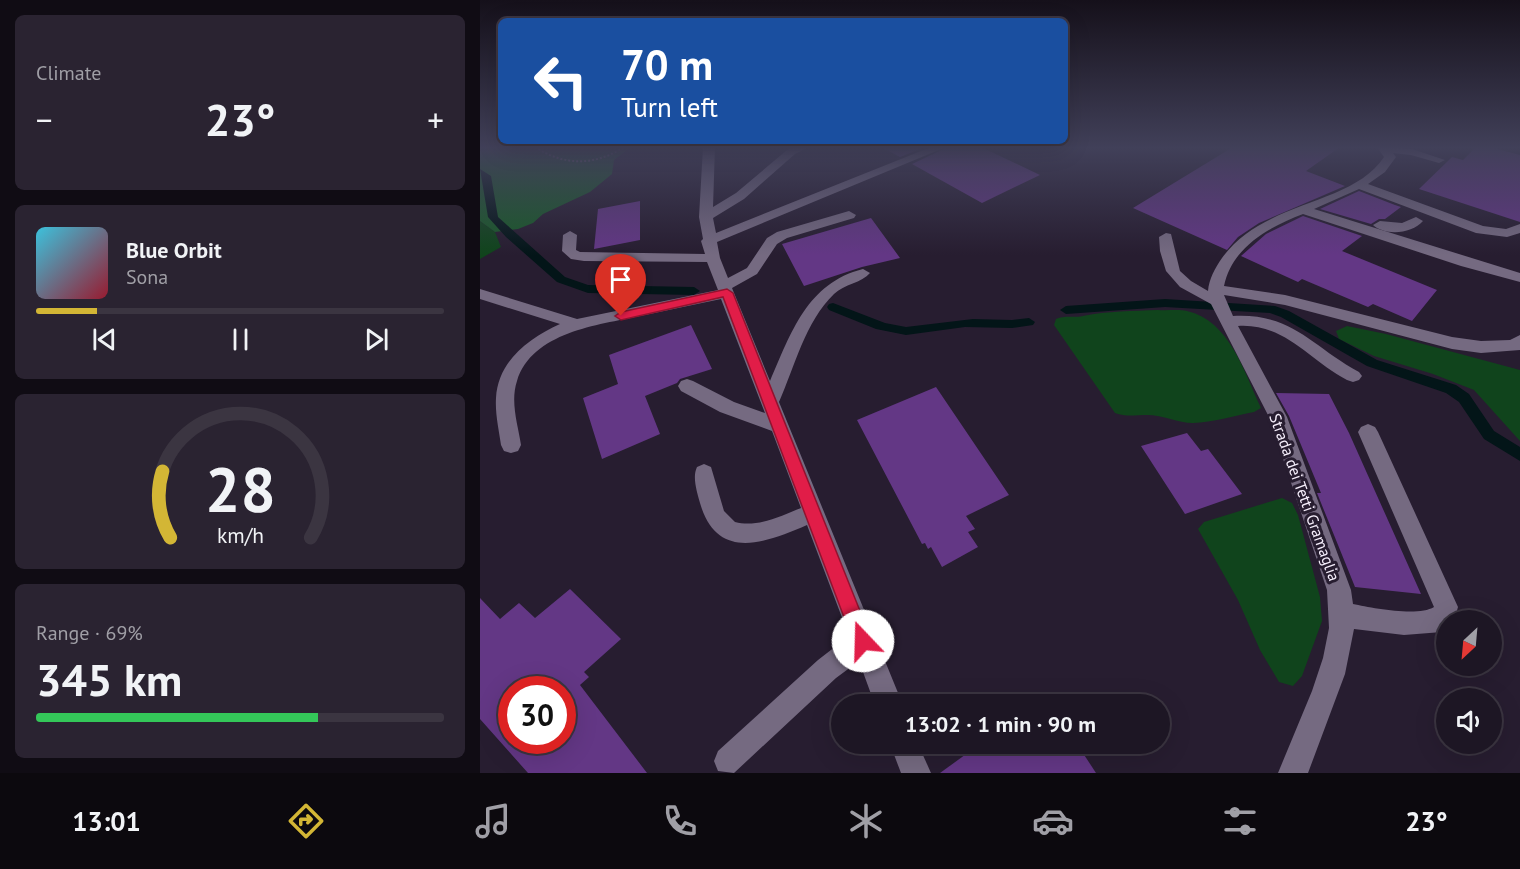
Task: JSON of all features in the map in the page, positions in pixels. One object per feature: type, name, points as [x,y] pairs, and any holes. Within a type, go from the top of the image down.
[{"type":"street","points":[[707,183],[706,217],[711,250],[885,694]]},
{"type":"street","points":[[706,217],[740,196],[755,183]]},
{"type":"street","points":[[570,235],[569,251],[584,258],[711,250],[857,183]]},
{"type":"street","points":[[1221,306],[1230,254],[1240,242],[1253,232],[1318,205],[1362,183]]},
{"type":"street","points":[[1359,185],[1481,230],[1507,232],[1520,228]]},
{"type":"street","points":[[1318,205],[1390,228],[1410,226],[1416,221]]},
{"type":"street","points":[[1304,210],[1379,232],[1486,270],[1520,278]]},
{"type":"street","points":[[511,445],[505,397],[509,376],[522,358],[553,332],[577,324],[726,289],[752,271],[772,241],[782,235],[849,215]]},
{"type":"street","points":[[1166,237],[1169,266],[1173,274],[1189,287],[1221,306],[1282,328],[1340,370],[1353,376]]},
{"type":"street","points":[[770,403],[793,347],[811,313],[827,291],[844,280],[863,273]]},
{"type":"street","points":[[480,294],[577,324]]},
{"type":"street","points":[[1221,306],[1285,300],[1452,343],[1480,347],[1514,346],[1520,340]]},
{"type":"street","name":"Strada dei Tetti Gramaglia","points":[[1221,306],[1278,417],[1339,590],[1340,640],[1333,668],[1293,773]]},
{"type":"street","points":[[687,386],[726,407],[778,426]]},
{"type":"street","points":[[1341,614],[1368,621],[1418,624],[1442,620],[1446,607],[1368,432]]},
{"type":"street","points":[[704,473],[710,501],[720,524],[735,533],[768,531],[813,513]]},
{"type":"street","points":[[728,761],[827,669],[863,641]]},
{"type":"street","points":[[908,754],[916,773]]},
{"type":"green space","points":[[480,183],[601,183],[590,192],[543,214],[533,223],[518,229],[495,232],[480,221]]},
{"type":"green space","points":[[480,221],[495,232],[501,247],[480,259]]},
{"type":"green space","points":[[1158,310],[1187,311],[1214,325],[1234,350],[1261,408],[1254,412],[1193,423],[1153,415],[1115,413],[1054,325],[1056,319],[1063,317]]},
{"type":"green space","points":[[1347,326],[1386,334],[1520,370],[1520,441],[1474,390],[1433,374],[1374,356],[1339,339],[1336,331]]},
{"type":"green space","points":[[1282,498],[1292,503],[1298,515],[1320,597],[1322,621],[1302,676],[1293,686],[1279,682],[1260,650],[1238,600],[1198,529],[1204,522]]},
{"type":"building","points":[[946,183],[1023,183],[982,203]]},
{"type":"building","points":[[1174,183],[1337,183],[1345,186],[1259,223],[1238,237],[1227,250],[1133,208]]},
{"type":"building","points":[[1425,183],[1520,183],[1520,222],[1419,189]]},
{"type":"building","points":[[1359,191],[1401,207],[1385,219],[1379,219],[1371,224],[1320,209]]},
{"type":"building","points":[[640,201],[640,240],[594,249],[598,209]]},
{"type":"building","points":[[1303,216],[1362,236],[1342,251],[1437,290],[1412,321],[1373,304],[1368,307],[1302,279],[1298,282],[1241,256],[1266,234]]},
{"type":"building","points":[[871,218],[900,258],[862,267],[804,286],[782,244]]},
{"type":"building","points":[[691,325],[712,369],[680,379],[677,383],[645,396],[660,434],[602,459],[583,398],[618,384],[609,355]]},
{"type":"building","points":[[936,387],[1009,495],[966,516],[975,529],[968,532],[978,547],[942,567],[931,547],[928,549],[925,543],[922,544],[857,420]]},
{"type":"building","points":[[1276,393],[1329,394],[1349,433],[1421,594],[1355,587],[1317,493],[1321,493],[1289,416]]},
{"type":"building","points":[[1187,433],[1201,451],[1208,449],[1242,494],[1185,514],[1141,446]]},
{"type":"building","points":[[570,589],[621,639],[584,672],[589,677],[580,685],[647,773],[528,773],[511,754],[576,754],[576,676],[498,676],[498,739],[480,719],[480,598],[500,619],[519,603],[535,618]]},
{"type":"building","points":[[966,754],[1084,754],[1096,773],[940,773]]},
{"type":"waterway","points":[[488,183],[493,217],[561,280],[588,289],[694,291]]},
{"type":"waterway","points":[[1066,310],[1165,303],[1271,309],[1285,314],[1372,363],[1451,389],[1464,398],[1489,435],[1520,455]]},
{"type":"waterway","points":[[833,307],[881,326],[906,331],[965,323],[1029,322]]},
{"type":"route","points":[[621,316],[727,293],[863,641]]}]
